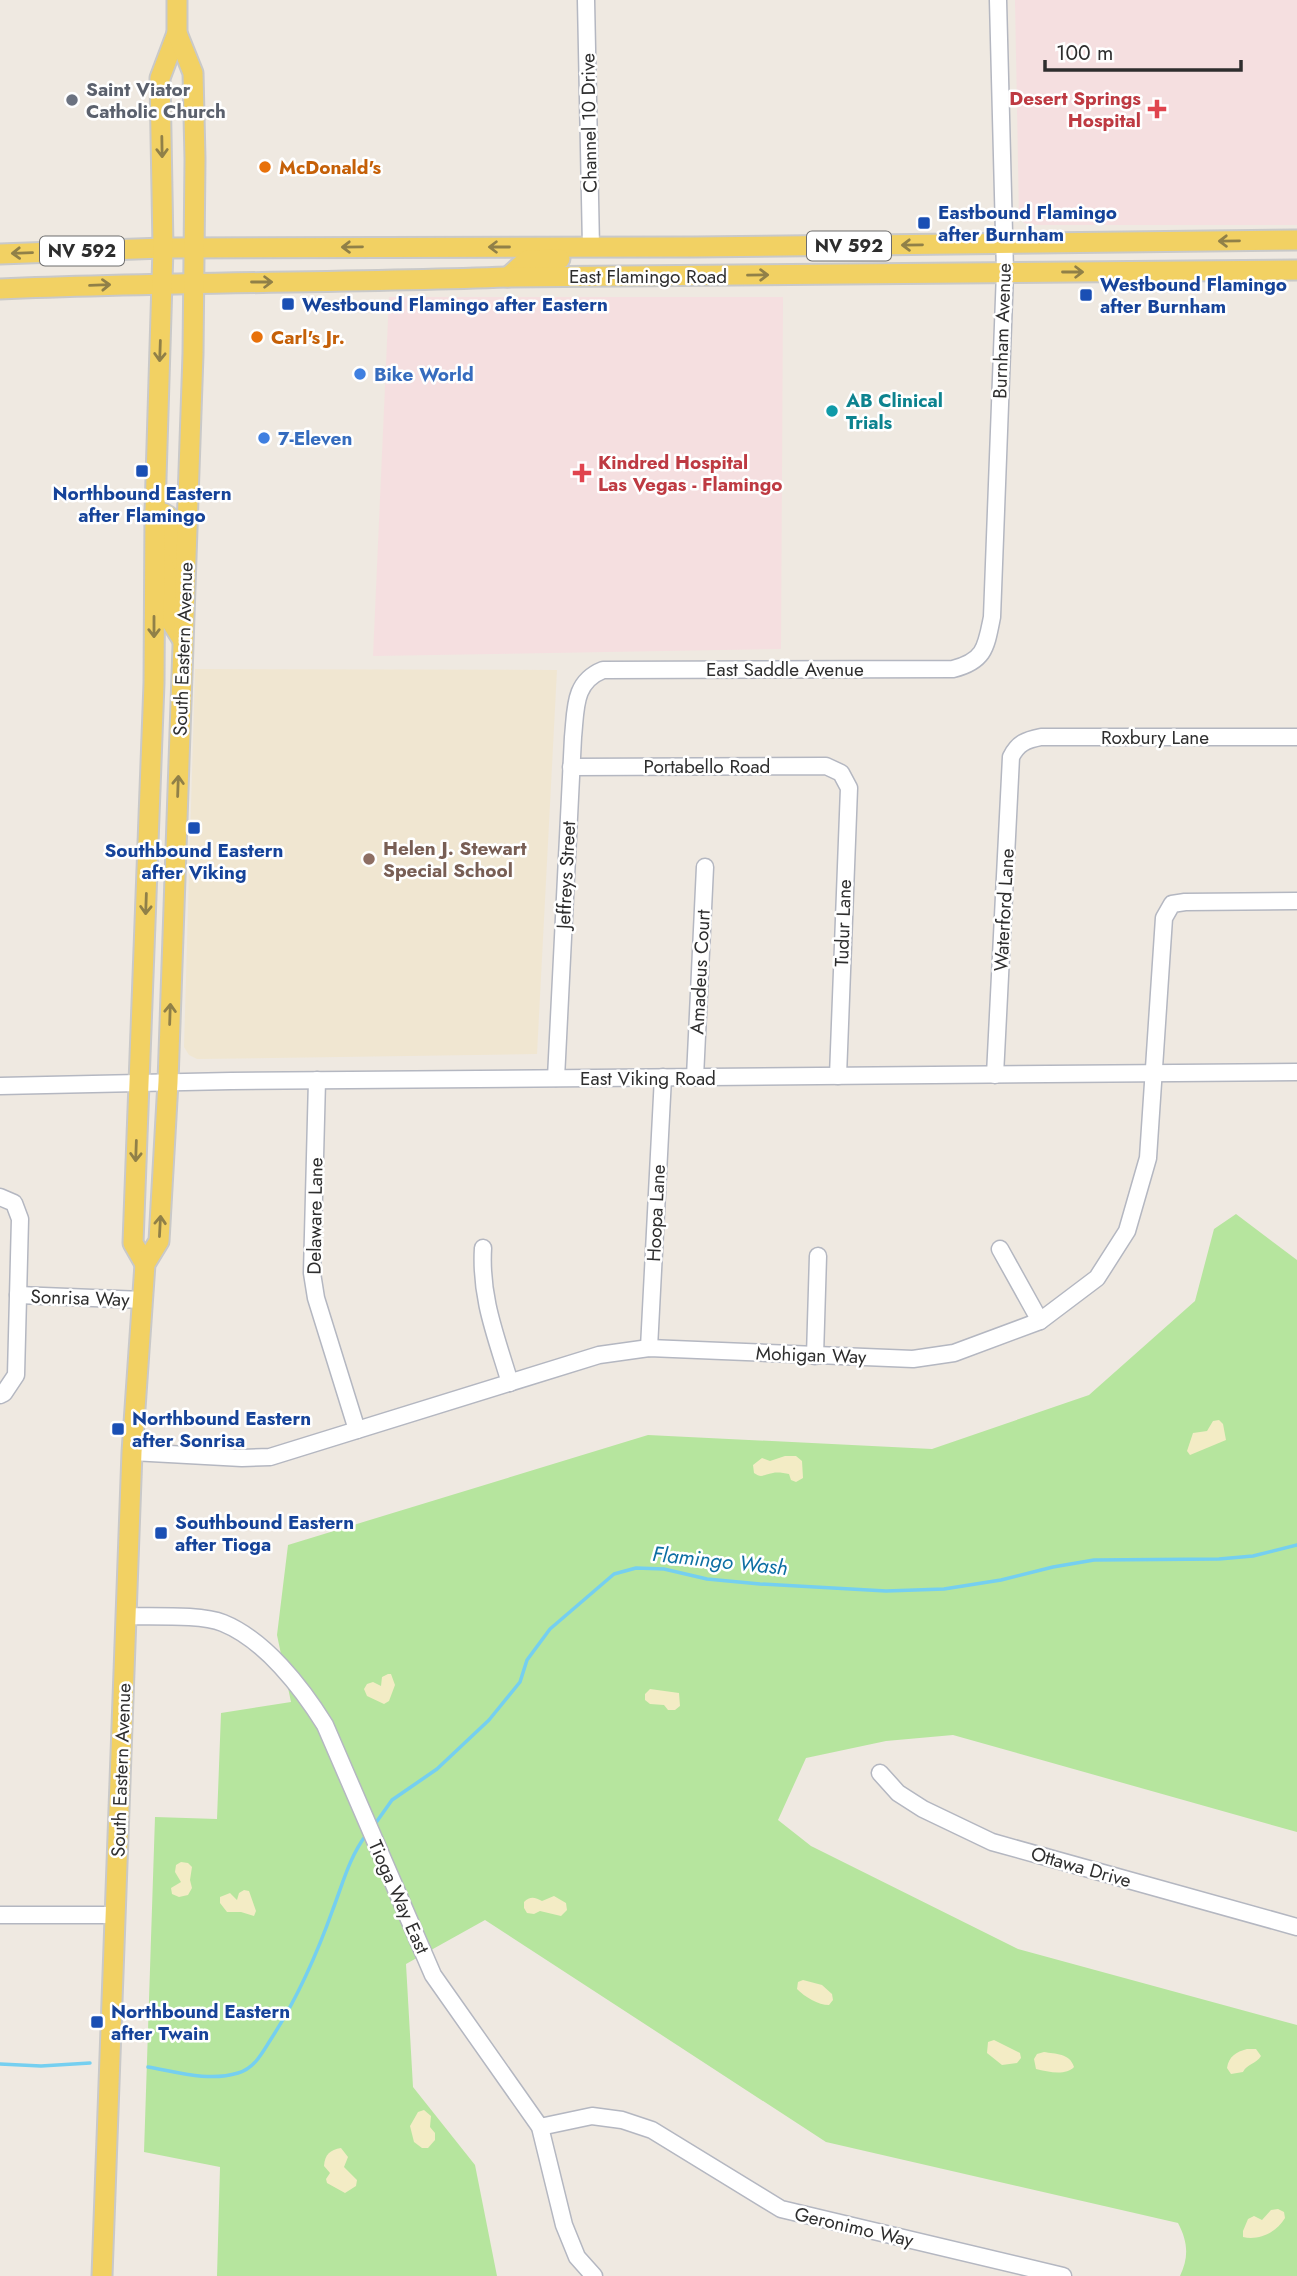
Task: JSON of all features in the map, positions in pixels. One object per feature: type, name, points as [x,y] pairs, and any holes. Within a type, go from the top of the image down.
[{"type":"main road","name":"South Eastern Avenue","points":[[145,1264],[133,1243],[150,820],[154,545],[163,248],[160,78],[177,33],[177,0]]},
{"type":"main road","name":"South Eastern Avenue","points":[[102,2276],[132,1452],[145,1264],[159,1241],[168,1082],[184,640],[195,248],[193,73],[177,33]]},
{"type":"main road","name":"East Flamingo Road","points":[[0,254],[163,248],[694,247],[1297,240]]},
{"type":"main road","points":[[508,277],[527,260],[578,258],[591,247]]},
{"type":"main road","points":[[592,276],[611,259],[652,257],[694,247]]},
{"type":"main road","name":"East Flamingo Road","points":[[0,289],[162,283],[508,277],[1297,270]]},
{"type":"main road","points":[[155,512],[168,516],[173,566],[185,600]]},
{"type":"main road","points":[[154,545],[168,577],[172,623],[184,640]]},
{"type":"street","name":"Channel 10 Drive","points":[[586,0],[591,247]]},
{"type":"street","name":"Burnham Avenue","points":[[979,658],[987,645],[992,617],[1004,272],[998,0]]},
{"type":"street","name":"East Saddle Avenue","points":[[590,675],[603,670],[953,668],[968,665],[979,658]]},
{"type":"street","name":"Jeffreys Street","points":[[556,1078],[571,767],[577,697],[590,675]]},
{"type":"street","name":"Roxbury Lane","points":[[1016,747],[1027,740],[1041,737],[1297,737]]},
{"type":"street","name":"Waterford Lane","points":[[995,1075],[1011,757],[1016,747]]},
{"type":"street","name":"Portabello Road","points":[[571,767],[826,766],[841,773]]},
{"type":"street","name":"Tudur Lane","points":[[838,1076],[849,788],[841,773]]},
{"type":"street","name":"Amadeus Court","points":[[695,1077],[705,867]]},
{"type":"street","name":"Mohigan Way","points":[[132,1452],[270,1457],[599,1355],[649,1348],[913,1359],[954,1353],[1040,1321],[1097,1278],[1127,1231],[1148,1158],[1164,918],[1172,904],[1297,901]]},
{"type":"street","name":"East Viking Road","points":[[0,1086],[317,1080],[1297,1072]]},
{"type":"street","name":"Hoopa Lane","points":[[649,1348],[663,1077]]},
{"type":"street","name":"Delaware Lane","points":[[317,1080],[312,1273],[316,1298],[357,1430]]},
{"type":"street","points":[[0,1197],[14,1203],[20,1219],[16,1375],[0,1395]]},
{"type":"street","points":[[483,1248],[482,1275],[486,1305],[510,1383]]},
{"type":"street","points":[[1000,1249],[1040,1321]]},
{"type":"street","points":[[815,1356],[818,1256]]},
{"type":"street","name":"Sonrisa Way","points":[[18,1295],[143,1300]]},
{"type":"street","name":"Tioga Way East","points":[[126,1616],[223,1623],[253,1641],[304,1691],[325,1725],[433,1975],[540,2127],[564,2225],[577,2257],[594,2276]]},
{"type":"street","name":"Ottawa Drive","points":[[880,1773],[898,1793],[923,1809],[992,1842],[1297,1927]]},
{"type":"street","points":[[0,1915],[116,1915]]},
{"type":"street","name":"Geronimo Way","points":[[540,2127],[592,2116],[622,2120],[652,2130],[781,2209],[1009,2270],[1063,2276]]},
{"type":"shaded area","name":"Desert Springs Hospital","points":[[1015,0],[1297,0],[1297,225],[1024,223],[1019,217]]},
{"type":"shaded area","name":"Kindred Hospital Las Vegas - Flamingo","points":[[389,297],[783,297],[781,649],[373,656]]},
{"type":"shaded area","name":"Helen J. Stewart Special School","points":[[195,669],[557,670],[537,1054],[197,1059],[189,1055],[184,1047]]},
{"type":"green space","points":[[1236,1214],[1297,1260],[1297,1832],[953,1735],[886,1741],[806,1758],[778,1820],[811,1846],[1018,1949],[1297,2025],[1297,2276],[1180,2276],[1186,2250],[1178,2223],[826,2142],[485,1920],[406,1964],[413,2087],[475,2165],[497,2276],[217,2276],[220,2167],[144,2152],[155,1817],[217,1819],[221,1713],[291,1702],[277,1635],[288,1545],[648,1435],[932,1449],[1089,1395],[1195,1301],[1214,1229]]},
{"type":"sand","points":[[1219,1420],[1223,1424],[1226,1440],[1190,1455],[1187,1451],[1193,1433],[1207,1431],[1213,1421]]},
{"type":"sand","points":[[796,1456],[802,1461],[803,1478],[796,1482],[791,1480],[789,1474],[761,1476],[754,1473],[753,1465],[762,1458],[770,1461]]},
{"type":"sand","points":[[391,1674],[395,1685],[389,1701],[384,1704],[367,1696],[364,1689],[367,1684],[373,1682],[381,1686],[382,1677]]},
{"type":"sand","points":[[650,1689],[679,1693],[680,1706],[675,1710],[668,1710],[664,1705],[650,1704],[645,1700],[645,1694]]},
{"type":"sand","points":[[181,1862],[192,1867],[192,1888],[188,1895],[179,1897],[172,1894],[171,1888],[181,1882],[175,1872],[176,1865]]},
{"type":"sand","points":[[249,1891],[256,1911],[254,1916],[227,1912],[220,1903],[220,1897],[230,1893],[237,1900],[239,1893]]},
{"type":"sand","points":[[554,1896],[566,1903],[567,1910],[561,1916],[540,1911],[527,1913],[524,1908],[524,1902],[528,1899],[542,1901]]},
{"type":"sand","points":[[803,1980],[822,1985],[832,1994],[833,2000],[829,2005],[812,2000],[797,1989],[798,1982]]},
{"type":"sand","points":[[994,2040],[1020,2053],[1021,2058],[1017,2063],[1002,2065],[987,2053],[988,2042]]},
{"type":"sand","points":[[1256,2049],[1261,2056],[1243,2072],[1231,2074],[1227,2068],[1229,2060],[1236,2053]]},
{"type":"sand","points":[[1044,2052],[1066,2057],[1074,2067],[1062,2072],[1036,2069],[1034,2059],[1037,2054]]},
{"type":"sand","points":[[424,2110],[431,2116],[430,2127],[435,2133],[435,2140],[428,2148],[422,2148],[414,2142],[410,2126],[418,2112]]},
{"type":"sand","points":[[341,2148],[348,2157],[344,2167],[357,2180],[356,2186],[345,2193],[327,2183],[326,2179],[330,2173],[324,2166],[329,2153]]},
{"type":"sand","points":[[1271,2210],[1284,2212],[1285,2218],[1277,2227],[1261,2236],[1243,2237],[1248,2219],[1254,2216],[1262,2220]]},
{"type":"waterway","name":"Flamingo Wash","points":[[375,1824],[392,1800],[437,1769],[489,1720],[520,1682],[527,1660],[550,1629],[614,1574],[636,1568],[664,1569],[707,1579],[760,1584],[886,1591],[944,1589],[1094,1560],[1219,1559],[1253,1556],[1297,1545]]},
{"type":"waterway","name":"Flamingo Wash","points":[[148,2067],[216,2077],[244,2071],[254,2064],[298,1992],[351,1862],[366,1835]]},
{"type":"waterway","name":"Flamingo Wash","points":[[0,2064],[41,2066],[90,2063]]},
{"type":"place","name":"Saint Viator Catholic Church","points":[[72,100]]},
{"type":"place","name":"Desert Springs Hospital","points":[[1157,109]]},
{"type":"place","name":"McDonald's","points":[[265,167]]},
{"type":"place","name":"Eastbound Flamingo after Burnham","points":[[924,223]]},
{"type":"place","name":"Westbound Flamingo after Burnham","points":[[1086,295]]},
{"type":"place","name":"Westbound Flamingo after Eastern","points":[[288,304]]},
{"type":"place","name":"Carl's Jr.","points":[[257,337]]},
{"type":"place","name":"Bike World","points":[[360,374]]},
{"type":"place","name":"AB Clinical Trials","points":[[832,411]]},
{"type":"place","name":"7-Eleven","points":[[264,438]]},
{"type":"place","name":"Northbound Eastern after Flamingo","points":[[142,471]]},
{"type":"place","name":"Kindred Hospital Las Vegas - Flamingo","points":[[582,473]]},
{"type":"place","name":"Southbound Eastern after Viking","points":[[194,828]]},
{"type":"place","name":"Helen J. Stewart Special School","points":[[369,859]]},
{"type":"place","name":"Northbound Eastern after Sonrisa","points":[[118,1429]]},
{"type":"place","name":"Southbound Eastern after Tioga","points":[[161,1533]]},
{"type":"place","name":"Northbound Eastern after Twain","points":[[97,2022]]}]
